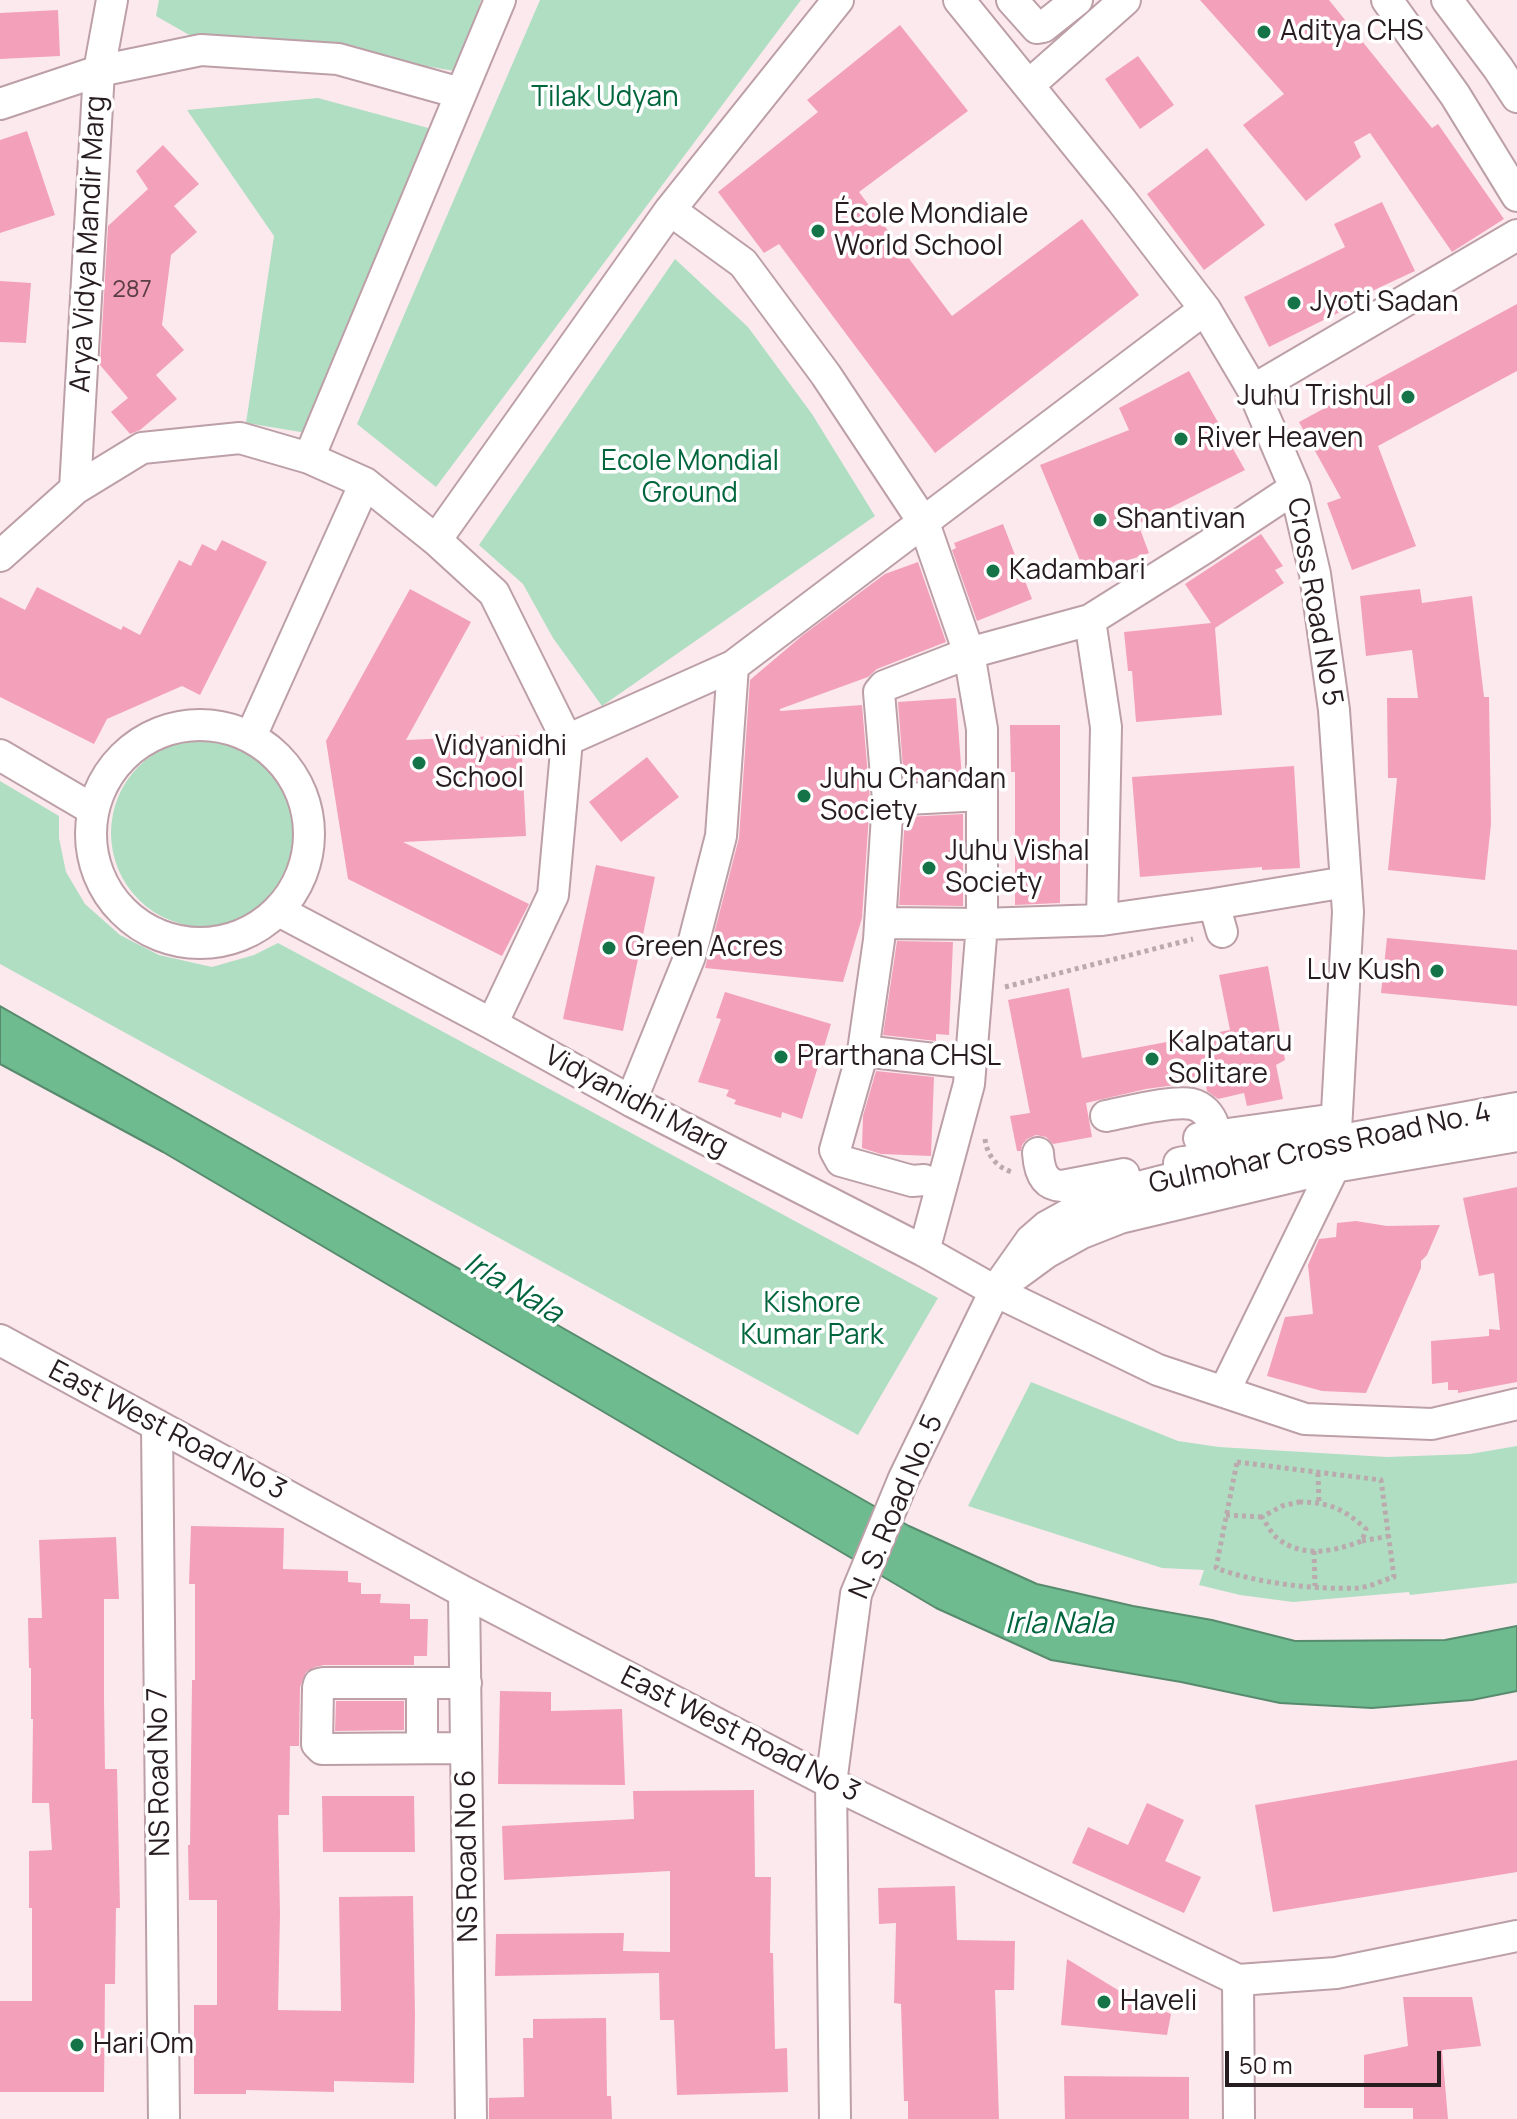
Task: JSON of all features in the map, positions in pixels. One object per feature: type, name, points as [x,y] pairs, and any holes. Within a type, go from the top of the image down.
[{"type":"street","name":"Arya Vidya Mandir Marg","points":[[75,489],[99,71],[112,0]]},
{"type":"street","points":[[309,458],[500,0]]},
{"type":"street","points":[[436,540],[670,210],[838,0]]},
{"type":"street","name":"Cross Road No 5","points":[[959,0],[1205,309],[1253,390],[1295,488],[1315,574],[1334,710],[1348,912],[1335,1142]]},
{"type":"street","points":[[1012,0],[1037,28],[1043,27],[1077,0]]},
{"type":"street","points":[[1029,85],[1125,0]]},
{"type":"street","points":[[1387,0],[1455,95],[1517,196]]},
{"type":"street","points":[[1447,0],[1517,97]]},
{"type":"street","points":[[0,104],[99,71],[201,50],[338,59],[460,93]]},
{"type":"street","points":[[670,210],[743,263],[826,375],[924,523],[969,653],[982,729],[982,924],[978,1046],[924,1251]]},
{"type":"street","points":[[1253,390],[1517,235]]},
{"type":"street","points":[[567,740],[733,666],[1205,309]]},
{"type":"street","points":[[0,556],[75,489],[142,448],[240,438],[309,458],[365,483],[436,540],[494,593],[567,740],[553,895],[492,1024]]},
{"type":"street","points":[[251,736],[365,483]]},
{"type":"street","points":[[924,1180],[912,1181],[886,1174],[841,1161],[837,1156],[836,1144],[864,1046],[881,923],[888,800],[879,695],[881,688],[969,653],[1090,620],[1295,488]]},
{"type":"street","points":[[1090,620],[1106,727],[1102,920]]},
{"type":"street","points":[[631,1101],[690,956],[721,836],[733,666]]},
{"type":"street","points":[[213,725],[251,736],[279,756],[299,784],[309,817],[309,851],[299,883],[279,911],[250,932],[216,943],[181,942],[147,930],[119,908],[99,879],[90,844],[92,809],[108,773],[136,744],[173,727],[213,725]]},
{"type":"street","points":[[0,755],[92,809]]},
{"type":"street","points":[[888,800],[982,795]]},
{"type":"street","points":[[881,923],[982,924],[1218,918],[1346,882]]},
{"type":"street","name":"Vidyanidhi Marg","points":[[279,911],[631,1101],[924,1251],[995,1291],[1158,1370],[1305,1419],[1432,1424],[1517,1404]]},
{"type":"street","points":[[864,1046],[978,1046]]},
{"type":"street","points":[[1106,1116],[1180,1103],[1191,1104],[1203,1107],[1209,1114],[1214,1126],[1206,1137]]},
{"type":"street","name":"Gulmohar Cross Road No. 4","points":[[995,1291],[1031,1240],[1055,1189],[1093,1201],[1244,1160],[1517,1108]]},
{"type":"street","name":"Gulmohar Cross Road No. 4","points":[[995,1291],[1046,1253],[1082,1233],[1335,1142],[1517,1136]]},
{"type":"street","points":[[1206,1137],[1335,1142],[1224,1392]]},
{"type":"street","points":[[1055,1189],[1201,1159],[1213,1147],[1206,1137]]},
{"type":"street","name":"N. S. Road No. 5","points":[[835,2119],[831,1783],[856,1594],[904,1478],[995,1291]]},
{"type":"street","name":"East West Road No 3","points":[[0,1340],[464,1592],[831,1783],[1238,1980],[1336,1973],[1517,1936]]},
{"type":"street","name":"NS Road No 7","points":[[157,1425],[164,2119]]},
{"type":"street","name":"NS Road No 6","points":[[464,1592],[471,2119]]},
{"type":"street","points":[[422,1683],[422,1748]]},
{"type":"street","points":[[466,1683],[319,1684],[317,1744],[322,1749],[466,1748]]},
{"type":"street","points":[[1238,1980],[1239,2119]]},
{"type":"path","points":[[978,1046],[1001,991],[1009,985],[1218,918]]},
{"type":"path","points":[[985,1133],[992,1159],[1001,1169],[1055,1189]]},
{"type":"path","points":[[1237,1462],[1381,1480],[1394,1577],[1361,1588],[1315,1587],[1236,1575],[1216,1568],[1226,1515],[1237,1462]]},
{"type":"path","points":[[1318,1473],[1319,1502]]},
{"type":"path","points":[[1226,1515],[1262,1517],[1282,1506],[1319,1502],[1346,1512],[1366,1529],[1362,1541]]},
{"type":"path","points":[[1262,1517],[1275,1536],[1304,1551],[1344,1547],[1389,1536]]},
{"type":"path","points":[[1314,1551],[1315,1587]]},
{"type":"green space","points":[[159,0],[481,0],[460,72],[254,36],[191,36],[156,16]]},
{"type":"green space","name":"Tilak Udyan","points":[[540,0],[801,0],[436,487],[357,424]]},
{"type":"green space","points":[[318,98],[432,129],[307,433],[246,423],[274,236],[187,110]]},
{"type":"green space","name":"Ecole Mondial Ground","points":[[675,259],[748,327],[812,414],[875,516],[602,706],[553,638],[523,584],[479,545]]},
{"type":"green space","points":[[205,739],[241,746],[271,767],[292,797],[299,833],[292,869],[271,899],[241,920],[205,927],[169,920],[139,899],[118,869],[111,833],[118,797],[139,767],[169,746]]},
{"type":"green space","name":"Kishore Kumar Park","points":[[0,781],[59,816],[59,838],[66,872],[85,904],[120,935],[159,955],[212,967],[254,955],[278,943],[938,1298],[858,1435],[0,964]]},
{"type":"green space","points":[[1031,1382],[1178,1441],[1219,1447],[1387,1457],[1470,1454],[1517,1446],[1517,1583],[1410,1595],[1409,1592],[1293,1602],[1240,1595],[1199,1585],[1204,1570],[1162,1568],[968,1506]]},
{"type":"water","name":"Irla Nala","points":[[0,1006],[909,1526],[1037,1584],[1212,1620],[1295,1641],[1445,1640],[1517,1626],[1517,1691],[1472,1700],[1372,1708],[1280,1703],[1051,1660],[936,1608],[163,1152],[0,1064]]},
{"type":"building","points":[[1200,0],[1329,0],[1432,128],[1438,124],[1504,219],[1452,252],[1370,133],[1354,142],[1361,157],[1306,201],[1243,125],[1284,94]]},
{"type":"building","points":[[58,10],[60,56],[0,59],[0,13]]},
{"type":"building","name":"École Mondiale World School","points":[[900,25],[968,111],[859,192],[952,316],[1082,219],[1139,295],[935,453],[779,244],[764,253],[718,192],[818,112],[807,100]]},
{"type":"building","points":[[1138,56],[1174,105],[1140,129],[1105,79]]},
{"type":"building","points":[[27,131],[55,215],[0,233],[0,140]]},
{"type":"building","points":[[163,145],[199,184],[174,206],[197,232],[171,255],[162,325],[184,350],[156,375],[177,399],[140,430],[130,434],[111,412],[128,398],[100,365],[108,226],[148,189],[136,171]]},
{"type":"building","points":[[1207,148],[1265,225],[1204,270],[1147,194]]},
{"type":"building","points":[[1382,202],[1415,271],[1342,305],[1344,310],[1269,347],[1244,297],[1345,247],[1334,224]]},
{"type":"building","points":[[0,281],[31,283],[26,343],[0,342]]},
{"type":"building","name":"Juhu Trishul","points":[[1517,304],[1517,371],[1378,446],[1416,546],[1352,570],[1327,503],[1341,498],[1299,422]]},
{"type":"building","points":[[1189,371],[1245,470],[1138,524],[1149,553],[1086,575],[1040,465],[1129,430],[1119,408]]},
{"type":"building","name":"Kadambari","points":[[1003,524],[1032,599],[977,621],[952,550],[956,548],[954,543]]},
{"type":"building","points":[[1261,534],[1283,566],[1275,570],[1284,583],[1215,628],[1222,715],[1136,722],[1132,671],[1128,671],[1124,632],[1211,623],[1185,584]]},
{"type":"building","points":[[222,540],[267,562],[200,695],[182,686],[107,719],[94,744],[0,697],[0,597],[25,610],[37,587],[121,630],[123,626],[140,635],[179,560],[191,566],[202,544],[216,551]]},
{"type":"building","name":"Juhu Chandan Society","points":[[918,562],[946,642],[877,669],[868,677],[780,709],[862,705],[870,800],[862,918],[843,982],[705,968],[739,838],[750,680],[803,635],[885,574]]},
{"type":"building","name":"Vidyanidhi School","points":[[410,589],[471,622],[406,740],[521,735],[526,836],[403,842],[529,904],[502,956],[348,879],[326,741]]},
{"type":"building","points":[[1420,589],[1422,603],[1472,596],[1484,697],[1489,697],[1491,824],[1485,880],[1388,870],[1397,778],[1388,778],[1387,698],[1418,698],[1412,650],[1366,656],[1360,596]]},
{"type":"building","name":"Juhu Vishal Society","points":[[956,698],[962,778],[904,781],[898,702]]},
{"type":"building","points":[[1010,725],[1060,725],[1060,903],[1015,905],[1015,772],[1011,772]]},
{"type":"building","points":[[647,757],[679,797],[621,842],[589,802]]},
{"type":"building","points":[[1294,766],[1300,868],[1262,870],[1262,867],[1140,877],[1132,777]]},
{"type":"building","name":"Juhu Vishal Society","points":[[963,814],[963,906],[899,905],[905,817]]},
{"type":"building","name":"Green Acres","points":[[596,865],[655,877],[623,1031],[563,1019]]},
{"type":"building","name":"Luv Kush","points":[[1387,938],[1517,950],[1517,1006],[1381,993]]},
{"type":"building","name":"Juhu Vishal Society","points":[[897,941],[953,942],[949,1035],[936,1034],[936,1041],[883,1035]]},
{"type":"building","name":"Kalpataru Solitare","points":[[1268,966],[1285,1060],[1276,1065],[1283,1099],[1247,1106],[1244,1093],[1218,1099],[1207,1091],[1205,1081],[1146,1089],[1086,1103],[1092,1137],[1053,1144],[1046,1137],[1036,1135],[1027,1139],[1021,1151],[1017,1151],[1010,1116],[1030,1113],[1008,1000],[1069,988],[1082,1058],[1230,1030],[1219,975]]},
{"type":"building","name":"Prarthana CHSL","points":[[725,992],[831,1024],[802,1119],[782,1112],[781,1118],[734,1104],[736,1100],[726,1096],[729,1090],[698,1082],[721,1019],[716,1018]]},
{"type":"building","points":[[876,1071],[934,1077],[931,1156],[881,1154],[862,1148],[863,1116]]},
{"type":"building","points":[[1517,1187],[1517,1382],[1458,1393],[1458,1390],[1448,1390],[1448,1382],[1432,1384],[1431,1341],[1489,1336],[1489,1329],[1500,1330],[1494,1273],[1479,1276],[1463,1198]]},
{"type":"building","points":[[1356,1221],[1387,1226],[1440,1225],[1427,1255],[1421,1261],[1421,1268],[1366,1393],[1322,1391],[1267,1376],[1285,1317],[1313,1314],[1308,1265],[1319,1239],[1336,1237],[1337,1223]]},
{"type":"building","points":[[191,1526],[284,1528],[283,1569],[348,1571],[348,1582],[361,1583],[361,1594],[381,1594],[380,1603],[410,1604],[410,1619],[428,1619],[427,1656],[414,1656],[414,1665],[324,1665],[306,1672],[300,1687],[299,1746],[290,1746],[289,1815],[278,1815],[278,2010],[341,2011],[339,1897],[413,1896],[414,2083],[334,2081],[334,2092],[246,2090],[246,2094],[194,2094],[194,2005],[217,2005],[217,1900],[189,1900],[192,1680],[195,1680],[195,1584],[189,1584]]},
{"type":"building","points":[[116,1537],[119,1599],[104,1599],[104,1698],[105,1769],[117,1769],[120,1908],[116,1908],[115,1984],[105,1984],[104,2092],[0,2092],[0,2001],[32,2001],[29,1851],[52,1850],[49,1803],[32,1803],[33,1719],[28,1618],[42,1618],[39,1540]]},
{"type":"building","points":[[500,1691],[551,1692],[551,1711],[622,1709],[625,1785],[498,1784]]},
{"type":"building","points":[[336,1701],[404,1701],[404,1730],[335,1731]]},
{"type":"building","points":[[1517,1760],[1517,1872],[1273,1912],[1255,1805]]},
{"type":"building","points":[[754,1790],[755,1877],[771,1877],[770,1953],[773,1953],[775,2049],[787,2048],[788,2092],[677,2095],[674,2020],[660,2020],[659,1973],[495,1976],[496,1934],[624,1933],[623,1951],[670,1952],[670,1871],[504,1880],[502,1826],[634,1819],[633,1791]]},
{"type":"building","points":[[322,1796],[414,1796],[415,1852],[323,1852]]},
{"type":"building","points":[[1147,1803],[1184,1820],[1165,1861],[1201,1877],[1184,1913],[1072,1863],[1088,1827],[1128,1845]]},
{"type":"building","points":[[955,1886],[957,1940],[1015,1941],[1014,1990],[995,1990],[999,2119],[908,2119],[908,2101],[904,2101],[901,2004],[894,2003],[896,1923],[879,1924],[878,1888]]},
{"type":"building","name":"Haveli","points":[[1067,1959],[1118,1990],[1171,2014],[1167,2035],[1061,2025]]},
{"type":"building","points":[[1403,1997],[1472,1997],[1481,2046],[1442,2050],[1448,2119],[1413,2119],[1413,2108],[1364,2108],[1364,2055],[1408,2046]]},
{"type":"building","points":[[606,2018],[607,2096],[611,2096],[612,2119],[489,2119],[489,2098],[524,2097],[523,2038],[533,2038],[533,2019]]},
{"type":"building","points":[[1064,2076],[1189,2077],[1189,2119],[1065,2119]]},
{"type":"place","name":"Aditya CHS","points":[[1264,32]]},
{"type":"place","name":"École Mondiale World School","points":[[818,231]]},
{"type":"place","name":"Jyoti Sadan","points":[[1294,303]]},
{"type":"place","name":"Juhu Trishul","points":[[1408,397]]},
{"type":"place","name":"River Heaven","points":[[1181,439]]},
{"type":"place","name":"Shantivan","points":[[1100,520]]},
{"type":"place","name":"Kadambari","points":[[993,571]]},
{"type":"place","name":"Vidyanidhi School","points":[[419,763]]},
{"type":"place","name":"Juhu Chandan Society","points":[[804,796]]},
{"type":"place","name":"Juhu Vishal Society","points":[[929,868]]},
{"type":"place","name":"Green Acres","points":[[609,948]]},
{"type":"place","name":"Luv Kush","points":[[1437,971]]},
{"type":"place","name":"Prarthana CHSL","points":[[781,1057]]},
{"type":"place","name":"Kalpataru Solitare","points":[[1152,1059]]},
{"type":"place","name":"Haveli","points":[[1104,2002]]},
{"type":"place","name":"Hari Om","points":[[77,2045]]}]
